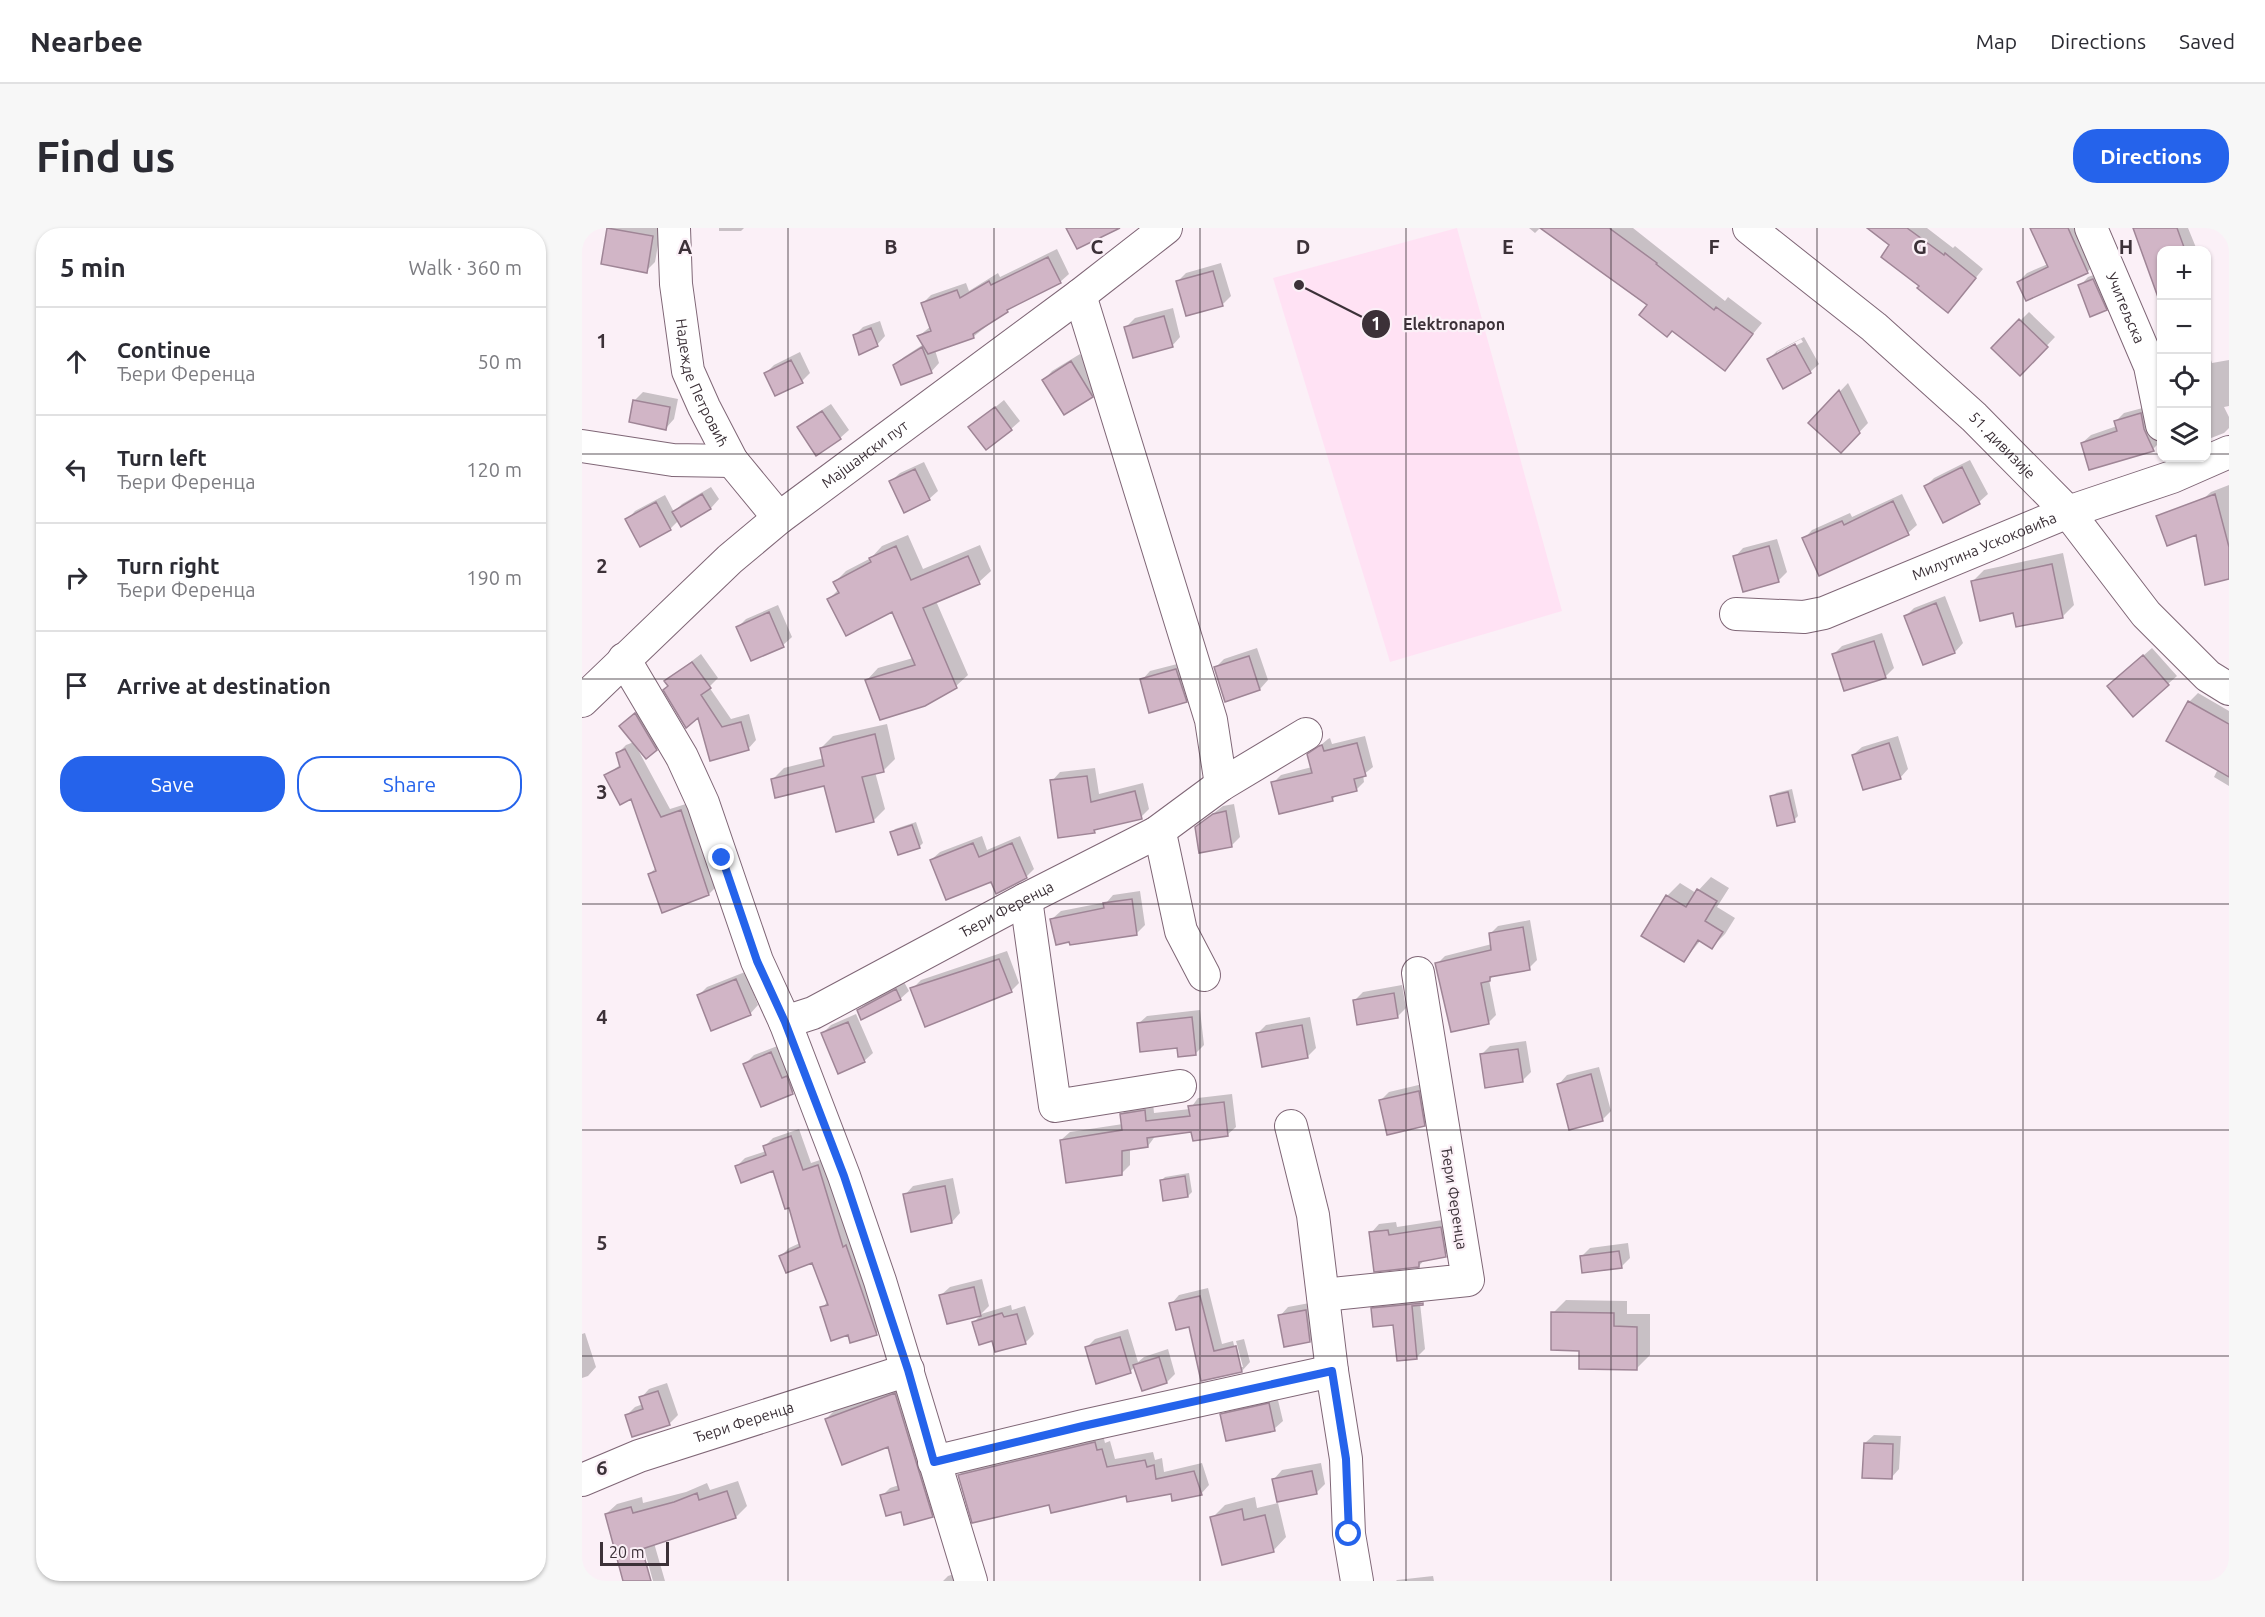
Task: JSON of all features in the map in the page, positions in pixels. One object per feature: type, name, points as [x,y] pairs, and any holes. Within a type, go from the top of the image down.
[{"type":"street","name":"Надежде Петровић","points":[[674,228],[676,284],[688,370],[732,461],[779,518]]},
{"type":"street","name":"Мајшански пут","points":[[582,701],[730,559],[779,518],[1080,295],[1166,228]]},
{"type":"street","name":"51. дивизије","points":[[1749,228],[1882,335],[1974,417],[2068,512],[2146,614],[2208,676],[2229,690]]},
{"type":"street","name":"Учитељска","points":[[2091,228],[2150,366],[2159,408]]},
{"type":"street","points":[[1080,295],[1211,720],[1221,785]]},
{"type":"street","points":[[582,446],[672,460],[732,461]]},
{"type":"street","name":"Милутина Ускоковића","points":[[1736,614],[1804,617],[1824,613],[2068,512],[2170,467],[2229,452]]},
{"type":"street","points":[[624,659],[682,757],[704,803],[757,961],[785,1022],[844,1176],[908,1370],[971,1581]]},
{"type":"street","name":"Ђери Ференца","points":[[785,1022],[813,1013],[1026,899],[1156,833],[1221,785],[1306,734]]},
{"type":"street","points":[[1156,833],[1162,842],[1181,931],[1204,975]]},
{"type":"street","points":[[1026,899],[1055,1106],[1180,1086]]},
{"type":"street","name":"Ђери Ференца","points":[[1323,1295],[1468,1280],[1418,973]]},
{"type":"street","points":[[1291,1126],[1313,1215],[1332,1371],[1346,1459],[1349,1534],[1357,1581]]},
{"type":"street","name":"Ђери Ференца","points":[[582,1480],[639,1456],[908,1370]]},
{"type":"street","points":[[934,1462],[1083,1426],[1332,1371]]},
{"type":"shaded area","points":[[1457,228],[1562,611],[1390,662],[1273,278]]},
{"type":"building","points":[[607,228],[653,236],[647,273],[601,264]]},
{"type":"building","points":[[1066,228],[1120,228],[1077,249]]},
{"type":"building","points":[[1540,228],[1609,228],[1657,263],[1714,310],[1716,307],[1753,334],[1725,371],[1672,331],[1667,337],[1639,315],[1647,305]]},
{"type":"building","points":[[1867,228],[1907,228],[1944,255],[1945,253],[1976,278],[1948,313],[1917,288],[1919,286],[1881,257],[1889,245]]},
{"type":"building","points":[[2030,228],[2068,228],[2088,273],[2026,301],[2017,282],[2048,267]]},
{"type":"building","points":[[2133,228],[2177,228],[2184,246],[2157,246],[2157,294]]},
{"type":"building","points":[[1048,257],[1061,283],[1007,310],[1008,312],[973,334],[974,338],[928,354],[917,336],[931,331],[921,303],[957,290],[960,298],[989,281],[991,285]]},
{"type":"building","points":[[1213,271],[1223,306],[1186,316],[1176,281]]},
{"type":"building","points":[[2093,279],[2107,310],[2090,317],[2078,285]]},
{"type":"building","points":[[1164,316],[1173,347],[1133,358],[1124,327]]},
{"type":"building","points":[[2019,319],[2048,347],[2020,376],[1991,348]]},
{"type":"building","points":[[871,328],[878,346],[859,355],[853,335]]},
{"type":"building","points":[[1795,344],[1811,373],[1783,389],[1767,359]]},
{"type":"building","points":[[922,347],[932,373],[901,385],[893,365]]},
{"type":"building","points":[[791,360],[803,383],[775,396],[764,373]]},
{"type":"building","points":[[1071,361],[1093,397],[1064,415],[1042,380]]},
{"type":"building","points":[[1839,390],[1860,433],[1841,453],[1808,423]]},
{"type":"building","points":[[633,400],[670,407],[666,430],[629,422]]},
{"type":"building","points":[[995,407],[1012,430],[986,450],[968,427]]},
{"type":"building","points":[[822,411],[841,439],[816,456],[797,427]]},
{"type":"building","points":[[2141,413],[2144,429],[2154,451],[2089,470],[2081,443],[2117,431],[2114,421]]},
{"type":"building","points":[[1962,467],[1980,504],[1943,523],[1924,486]]},
{"type":"building","points":[[915,469],[930,500],[904,513],[889,481]]},
{"type":"building","points":[[702,494],[711,509],[681,527],[672,512]]},
{"type":"building","points":[[2215,494],[2229,547],[2229,579],[2205,585],[2196,535],[2167,546],[2156,516]]},
{"type":"building","points":[[1893,501],[1909,535],[1819,576],[1802,538],[1842,521],[1844,525]]},
{"type":"building","points":[[656,502],[671,530],[640,547],[625,519]]},
{"type":"building","points":[[896,546],[911,580],[968,556],[980,584],[923,608],[957,688],[925,706],[880,720],[865,680],[915,665],[892,612],[846,636],[827,599],[839,593],[833,582],[871,562],[869,558]]},
{"type":"building","points":[[1769,546],[1779,582],[1743,592],[1733,556]]},
{"type":"building","points":[[2052,564],[2063,618],[2016,627],[2013,613],[1980,621],[1971,581]]},
{"type":"building","points":[[1936,603],[1955,653],[1923,665],[1904,616]]},
{"type":"building","points":[[769,612],[784,647],[751,661],[736,627]]},
{"type":"building","points":[[1874,641],[1886,678],[1844,691],[1832,654]]},
{"type":"building","points":[[2143,655],[2169,685],[2133,717],[2107,686]]},
{"type":"building","points":[[1249,656],[1260,690],[1225,702],[1214,667]]},
{"type":"building","points":[[692,662],[711,688],[701,695],[722,727],[741,722],[749,750],[710,761],[698,718],[686,728],[663,690],[668,686],[664,681]]},
{"type":"building","points":[[1176,669],[1187,702],[1149,713],[1140,679]]},
{"type":"building","points":[[2188,701],[2229,724],[2229,777],[2166,741]]},
{"type":"building","points":[[635,713],[657,750],[646,759],[619,726]]},
{"type":"building","points":[[875,734],[884,772],[862,777],[874,822],[836,832],[824,786],[775,798],[771,779],[824,766],[820,748]]},
{"type":"building","points":[[1357,743],[1366,776],[1354,779],[1357,791],[1332,797],[1333,801],[1279,814],[1271,782],[1312,773],[1307,754],[1319,746],[1322,745],[1324,751]]},
{"type":"building","points":[[1889,743],[1901,779],[1863,790],[1852,755]]},
{"type":"building","points":[[625,749],[661,817],[681,810],[709,895],[662,913],[648,874],[656,871],[631,799],[620,805],[604,775],[620,767],[616,753]]},
{"type":"building","points":[[1087,776],[1091,802],[1135,791],[1142,819],[1094,830],[1095,833],[1058,838],[1050,780]]},
{"type":"building","points":[[1788,792],[1795,822],[1777,826],[1770,796]]},
{"type":"building","points":[[1226,811],[1232,847],[1199,853],[1195,827],[1213,814]]},
{"type":"building","points":[[912,825],[920,848],[898,855],[890,832]]},
{"type":"building","points":[[973,843],[979,857],[1012,843],[1027,878],[996,894],[991,882],[946,900],[930,860]]},
{"type":"building","points":[[1697,889],[1717,901],[1705,921],[1723,932],[1712,949],[1698,940],[1684,962],[1641,936],[1666,895],[1686,907]]},
{"type":"building","points":[[1132,899],[1137,935],[1056,945],[1050,919],[1104,908],[1103,903]]},
{"type":"building","points":[[1523,927],[1530,970],[1490,977],[1490,981],[1481,983],[1489,1024],[1451,1032],[1435,963],[1491,950],[1489,933]]},
{"type":"building","points":[[999,959],[1012,992],[925,1027],[910,988]]},
{"type":"building","points":[[736,979],[751,1015],[711,1031],[697,995]]},
{"type":"building","points":[[896,989],[901,1000],[861,1020],[857,1010]]},
{"type":"building","points":[[1394,993],[1398,1018],[1357,1025],[1353,1000]]},
{"type":"building","points":[[1192,1017],[1196,1055],[1178,1057],[1177,1048],[1140,1052],[1137,1023]]},
{"type":"building","points":[[848,1022],[865,1062],[838,1074],[821,1033]]},
{"type":"building","points":[[1302,1025],[1308,1058],[1262,1067],[1256,1033]]},
{"type":"building","points":[[1518,1049],[1523,1082],[1485,1088],[1480,1054]]},
{"type":"building","points":[[771,1052],[782,1078],[787,1076],[793,1094],[761,1107],[743,1064]]},
{"type":"building","points":[[1591,1074],[1603,1121],[1569,1130],[1557,1084]]},
{"type":"building","points":[[1419,1091],[1425,1126],[1387,1135],[1379,1100]]},
{"type":"building","points":[[1224,1102],[1228,1136],[1193,1141],[1191,1132],[1147,1138],[1148,1147],[1122,1151],[1122,1175],[1066,1183],[1060,1140],[1122,1130],[1120,1114],[1145,1110],[1146,1121],[1190,1116],[1188,1106]]},
{"type":"building","points":[[791,1136],[803,1170],[818,1165],[843,1247],[846,1245],[877,1335],[850,1343],[848,1335],[831,1341],[820,1307],[828,1305],[812,1263],[786,1273],[779,1256],[800,1247],[789,1208],[785,1209],[773,1171],[741,1183],[735,1166],[766,1155],[763,1146]]},
{"type":"building","points":[[1185,1176],[1188,1197],[1163,1201],[1160,1180]]},
{"type":"building","points":[[945,1186],[952,1223],[911,1232],[903,1194]]},
{"type":"building","points":[[1441,1227],[1446,1257],[1419,1262],[1419,1267],[1374,1272],[1369,1232],[1388,1230],[1389,1235]]},
{"type":"building","points":[[1619,1251],[1622,1268],[1582,1273],[1580,1256]]},
{"type":"building","points":[[974,1287],[981,1316],[947,1324],[939,1295]]},
{"type":"building","points":[[1200,1296],[1214,1351],[1236,1346],[1242,1372],[1201,1381],[1189,1327],[1176,1330],[1169,1303]]},
{"type":"building","points":[[1423,1303],[1423,1305],[1412,1306],[1417,1359],[1397,1361],[1393,1325],[1373,1327],[1371,1308]]},
{"type":"building","points":[[1306,1310],[1310,1342],[1284,1347],[1278,1315]]},
{"type":"building","points":[[1551,1312],[1614,1313],[1614,1326],[1637,1327],[1637,1370],[1579,1369],[1579,1351],[1551,1350]]},
{"type":"building","points":[[1002,1313],[1004,1317],[1017,1314],[1026,1344],[995,1352],[992,1341],[979,1345],[972,1322]]},
{"type":"building","points":[[1120,1337],[1131,1373],[1096,1384],[1085,1347]]},
{"type":"building","points":[[1159,1357],[1167,1383],[1142,1391],[1133,1365]]},
{"type":"building","points":[[658,1391],[670,1425],[632,1437],[625,1415],[643,1409],[639,1397]]},
{"type":"building","points":[[895,1393],[933,1517],[904,1525],[901,1512],[886,1516],[880,1495],[899,1490],[888,1447],[842,1465],[825,1419]]},
{"type":"building","points":[[1269,1403],[1275,1431],[1226,1441],[1220,1414]]},
{"type":"building","points":[[1095,1442],[1097,1450],[1102,1449],[1107,1467],[1145,1460],[1147,1467],[1154,1465],[1156,1479],[1194,1471],[1202,1495],[1172,1501],[1171,1494],[1127,1502],[1126,1496],[1051,1513],[1049,1505],[972,1523],[958,1475]]},
{"type":"building","points":[[1864,1443],[1893,1444],[1892,1479],[1862,1478]]},
{"type":"building","points":[[1312,1471],[1317,1494],[1277,1502],[1272,1479]]},
{"type":"building","points":[[727,1491],[736,1518],[642,1549],[651,1581],[623,1581],[605,1514],[631,1507],[633,1513],[697,1493],[699,1500]]},
{"type":"building","points":[[1242,1509],[1244,1520],[1265,1515],[1274,1552],[1222,1565],[1210,1517]]},
{"type":"place","name":"Elektronapon","points":[[1299,285]]},
{"type":"route","points":[[722,858],[757,961],[785,1022],[844,1176],[880,1281],[934,1462],[1083,1426],[1332,1371],[1346,1459],[1349,1534]]}]
